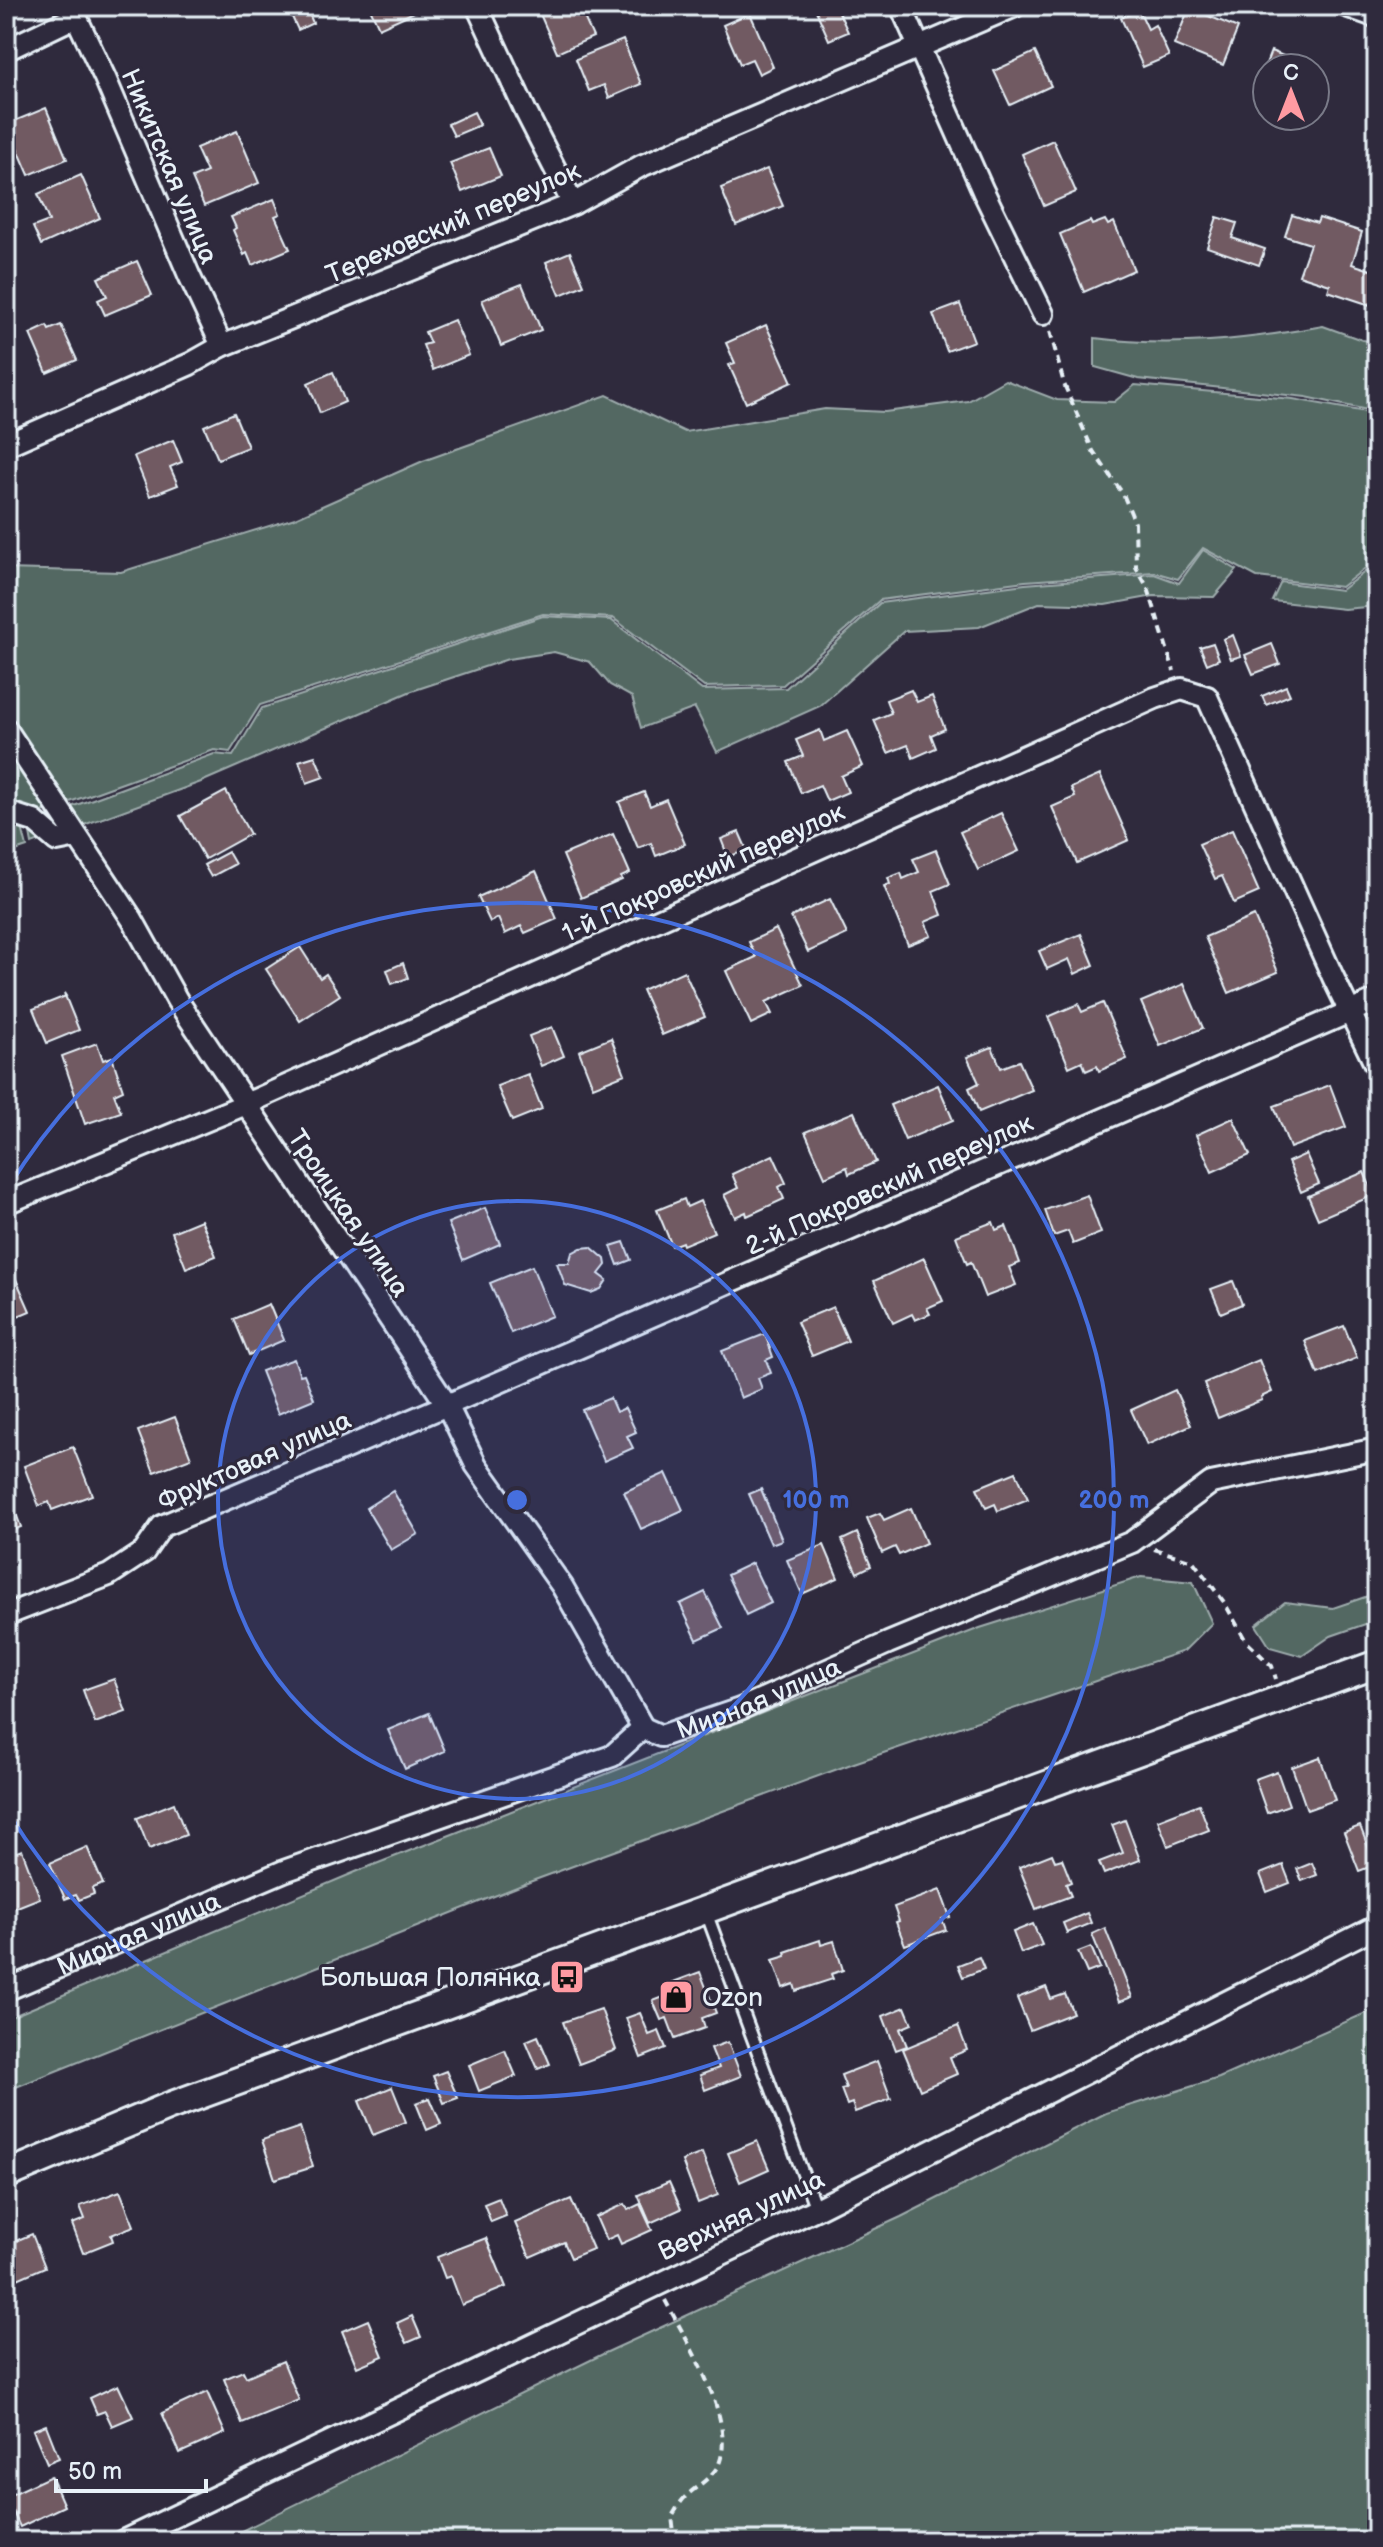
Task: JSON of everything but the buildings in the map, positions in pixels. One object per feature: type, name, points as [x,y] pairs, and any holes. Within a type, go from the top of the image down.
[{"type":"street","points":[[477,6],[573,204]]},
{"type":"street","points":[[901,6],[983,191],[1043,314]]},
{"type":"street","name":"Тереховский переулок","points":[[6,445],[190,364],[222,346],[573,204],[641,166],[1015,6]]},
{"type":"street","points":[[1346,6],[1377,17]]},
{"type":"street","points":[[6,50],[73,12]]},
{"type":"street","name":"Никитская улица","points":[[73,12],[222,346]]},
{"type":"street","points":[[1182,689],[1207,697],[1377,1068]]},
{"type":"street","name":"1-й Покровский переулок","points":[[6,1203],[246,1104],[1155,698],[1182,689]]},
{"type":"street","name":"Троицкая улица","points":[[6,729],[132,919],[177,1000],[447,1405],[476,1465],[562,1586],[643,1728]]},
{"type":"street","points":[[6,812],[34,821],[57,841],[77,837]]},
{"type":"street","name":"2-й Покровский переулок","points":[[447,1405],[1377,1000]]},
{"type":"street","name":"Фруктовая улица","points":[[6,1615],[109,1575],[144,1552],[162,1526],[447,1405]]},
{"type":"street","name":"Мирная улица","points":[[6,1990],[284,1871],[612,1756],[643,1728],[661,1736],[740,1709],[888,1643],[1132,1542],[1211,1483],[1377,1449]]},
{"type":"street","points":[[6,2175],[167,2107],[1377,1664]]},
{"type":"street","name":"Верхняя улица","points":[[123,2541],[816,2209],[1377,1926]]},
{"type":"lane","points":[[706,1912],[816,2209]]},
{"type":"path","points":[[1043,314],[1064,384],[1093,451],[1123,494],[1135,523],[1136,567],[1148,588],[1182,689]]},
{"type":"path","points":[[1132,1542],[1193,1561],[1224,1602],[1246,1641],[1272,1666],[1283,1698]]},
{"type":"path","points":[[656,2284],[698,2363],[722,2423],[720,2461],[672,2516],[675,2541]]},
{"type":"green space","points":[[1323,326],[1377,342],[1377,412],[1306,397],[1138,379],[1095,367],[1095,338],[1152,342],[1209,341]]},
{"type":"green space","points":[[1005,380],[1057,400],[1114,402],[1135,385],[1293,399],[1377,414],[1377,563],[1373,562],[1341,587],[1257,577],[1203,548],[1178,579],[1154,572],[1025,581],[880,600],[783,685],[704,687],[613,618],[543,614],[260,705],[230,752],[214,750],[20,820],[27,847],[6,854],[6,569],[121,572],[295,518],[423,461],[607,395],[685,432],[825,409],[885,412],[968,401]]},
{"type":"green space","points":[[1203,550],[1237,570],[1214,597],[1154,596],[1105,605],[1039,603],[979,627],[904,631],[820,706],[717,752],[695,708],[641,728],[632,697],[610,685],[590,662],[554,652],[508,659],[409,692],[201,782],[32,844],[28,823],[214,754],[233,756],[262,708],[543,616],[611,620],[702,690],[786,688],[880,603],[1025,584],[1154,574],[1179,583]]},
{"type":"green space","points":[[1377,565],[1377,606],[1344,609],[1272,601],[1281,582],[1341,590]]},
{"type":"green space","points":[[1141,1577],[1193,1582],[1212,1623],[1184,1651],[854,1763],[532,1881],[6,2091],[6,2019],[358,1871],[980,1628]]},
{"type":"green space","points":[[1377,1593],[1377,1620],[1331,1636],[1302,1656],[1270,1647],[1256,1625],[1285,1602],[1333,1608]]},
{"type":"green space","points":[[1377,2008],[1377,2541],[221,2541],[603,2354],[901,2217],[1106,2113],[1219,2078]]},
{"type":"place","name":"Большая Полянка","points":[[567,1977]]},
{"type":"place","name":"Ozon","points":[[676,1997]]}]
